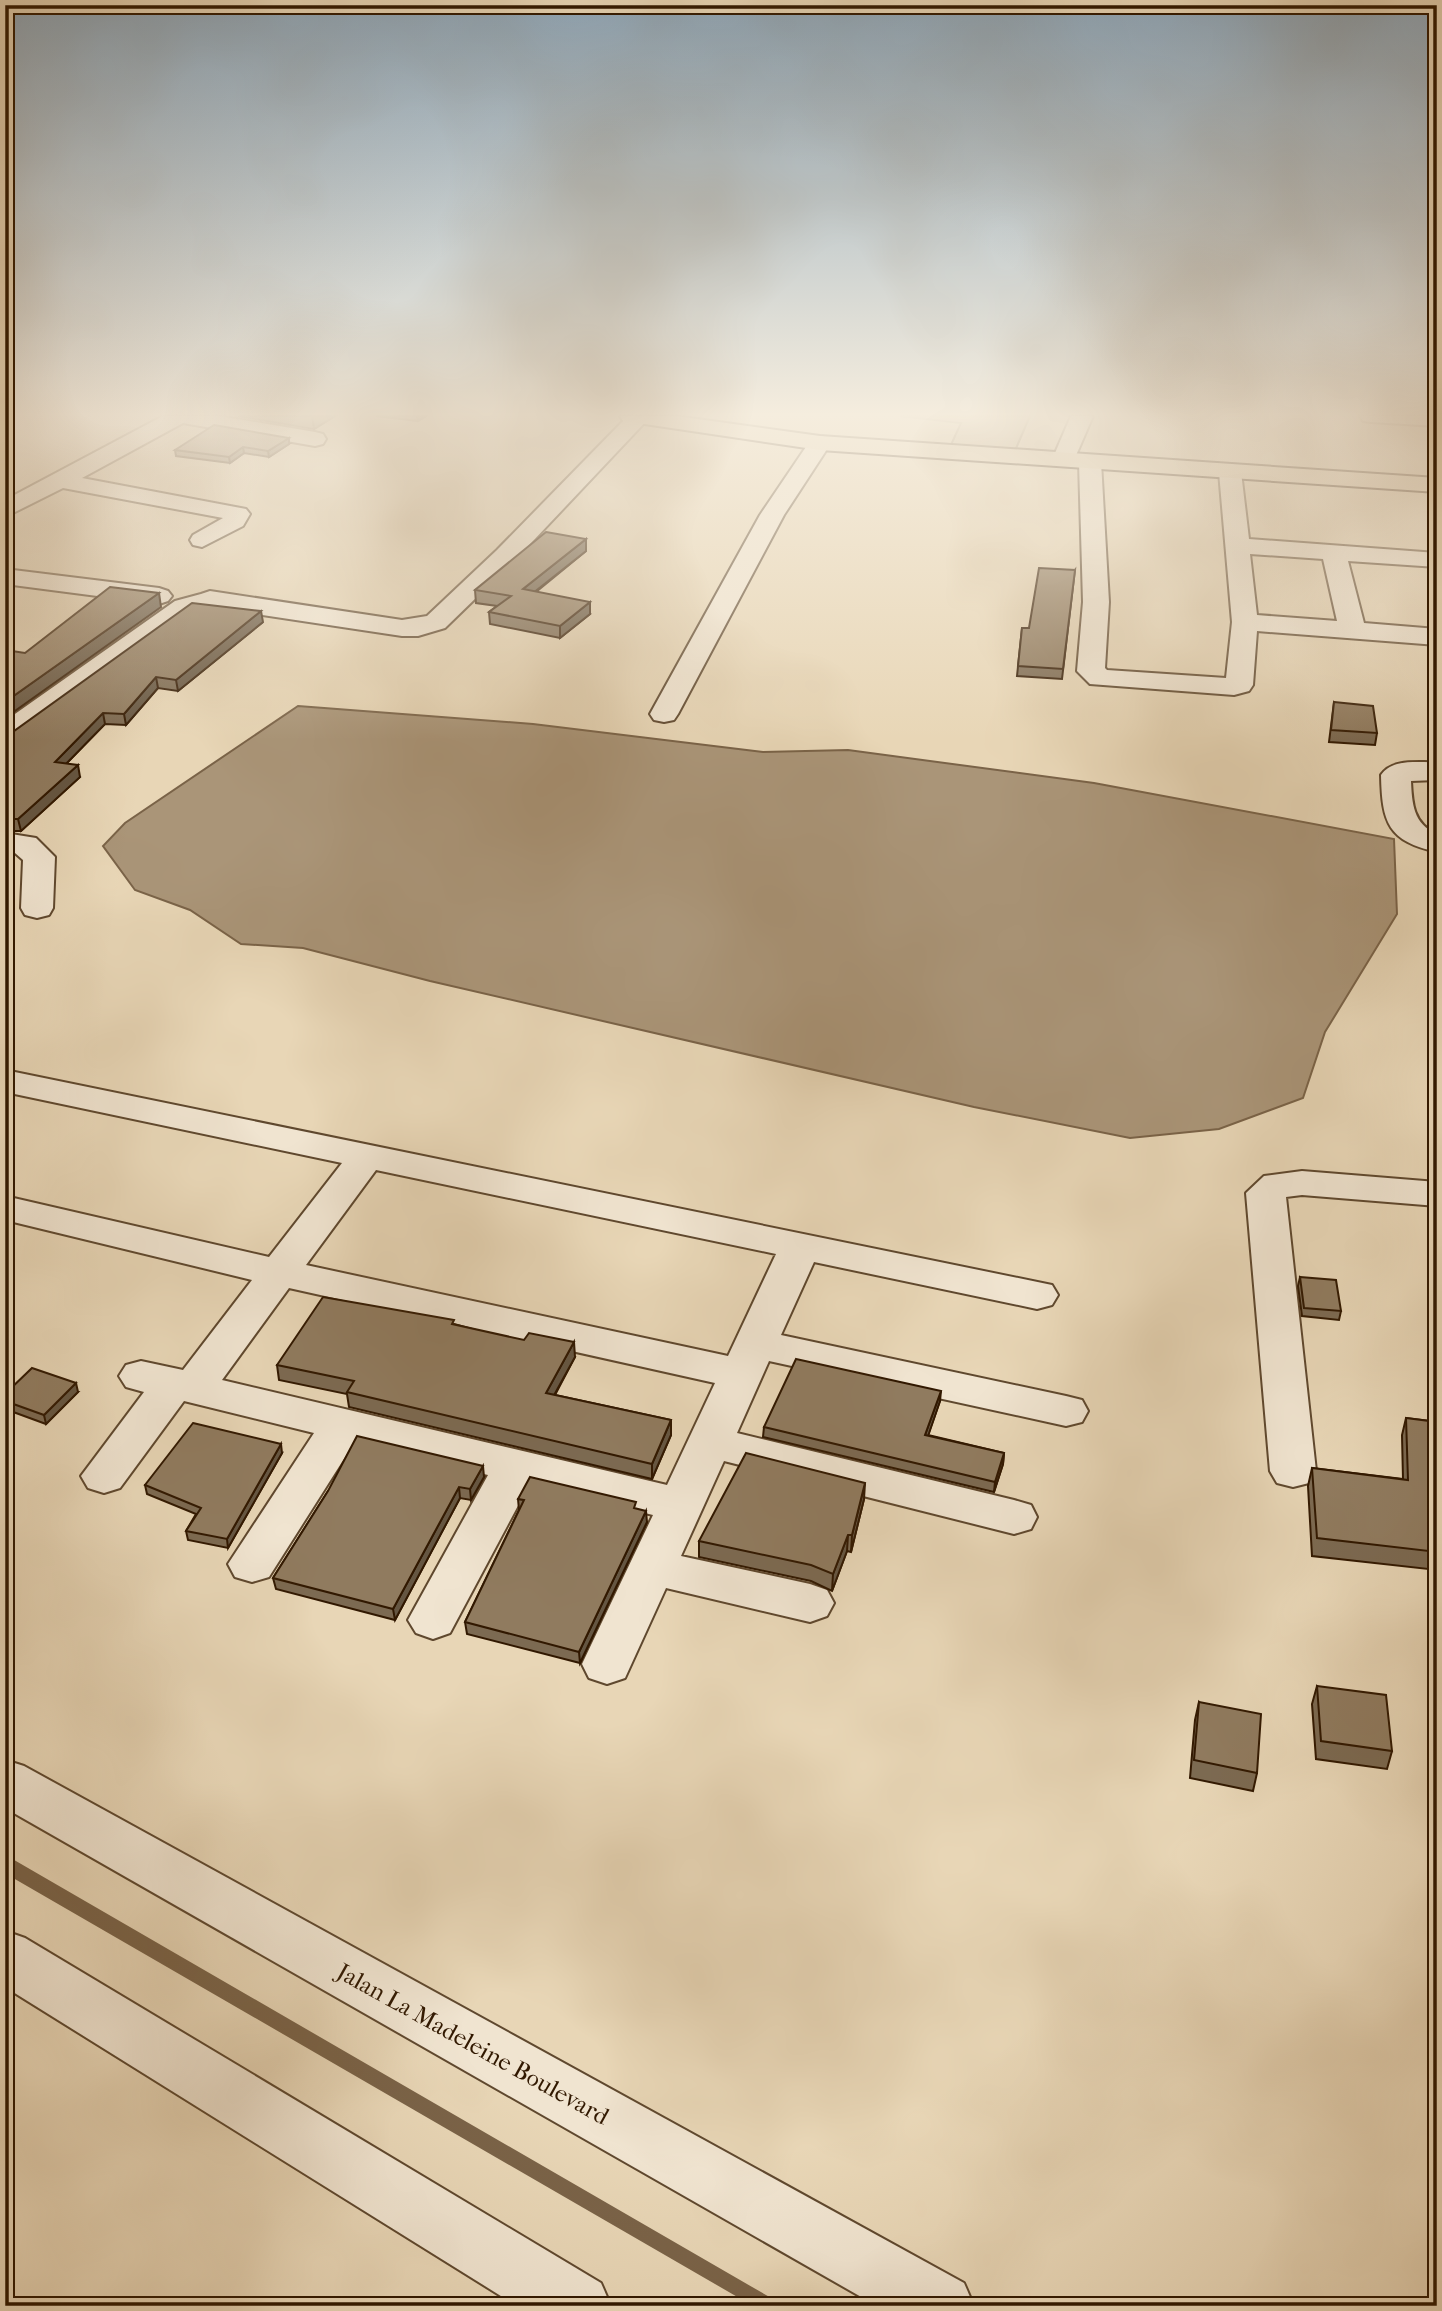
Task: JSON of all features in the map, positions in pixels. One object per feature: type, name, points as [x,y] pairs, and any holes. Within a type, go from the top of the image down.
[{"type":"street","points":[[202,540],[230,524]]},
{"type":"street","points":[[5,576],[195,601],[210,600],[402,628],[436,622],[535,524]]},
{"type":"street","points":[[664,714],[767,524]]},
{"type":"street","points":[[1093,524],[1096,602],[1091,671],[1093,675],[1226,687],[1239,685],[1245,622],[1236,524]]},
{"type":"street","points":[[1238,546],[1437,561]]},
{"type":"street","points":[[1334,554],[1352,630]]},
{"type":"street","points":[[5,734],[184,606],[195,601]]},
{"type":"street","points":[[1245,622],[1437,638]]},
{"type":"street","points":[[1437,771],[1396,775],[1397,809],[1401,820],[1418,839],[1437,843]]},
{"type":"street","points":[[5,842],[25,845],[39,857],[37,908]]},
{"type":"street","points":[[5,1081],[1037,1294]]},
{"type":"street","points":[[104,1475],[169,1382],[280,1273],[366,1157]]},
{"type":"street","points":[[1293,1471],[1266,1193],[1278,1184],[1302,1183],[1437,1194]]},
{"type":"street","points":[[5,1208],[280,1273],[749,1359],[1066,1411]]},
{"type":"street","points":[[607,1664],[801,1245]]},
{"type":"street","points":[[169,1382],[681,1504]]},
{"type":"street","points":[[252,1564],[343,1424]]},
{"type":"street","points":[[710,1442],[1014,1517]]},
{"type":"street","points":[[433,1620],[516,1466]]},
{"type":"street","points":[[652,1567],[810,1603]]},
{"type":"street","name":"Jalan La Madeleine Boulevard","points":[[5,1782],[941,2306]]},
{"type":"street","points":[[5,1956],[578,2306]]},
{"type":"shaded area","points":[[298,706],[533,724],[763,752],[848,750],[1094,783],[1394,839],[1397,914],[1325,1032],[1303,1098],[1219,1129],[1130,1138],[974,1107],[430,981],[303,948],[241,944],[190,910],[135,890],[103,846],[125,823]]},
{"type":"building","points":[[546,532],[586,539],[523,589],[590,602],[560,626],[489,612],[511,596],[475,590]]},
{"type":"building","points":[[1039,568],[1075,570],[1063,669],[1018,666],[1022,628],[1029,628]]},
{"type":"building","points":[[110,587],[159,593],[5,702],[5,650],[25,653]]},
{"type":"building","points":[[192,603],[261,611],[176,680],[156,677],[124,714],[103,713],[55,762],[78,765],[18,819],[5,819],[5,734],[14,731]]},
{"type":"building","points":[[1334,702],[1373,706],[1377,733],[1331,730]]},
{"type":"building","points":[[1300,1277],[1336,1280],[1341,1311],[1304,1308]]},
{"type":"building","points":[[323,1297],[454,1320],[452,1324],[524,1340],[529,1333],[574,1342],[546,1393],[671,1420],[652,1464],[347,1392],[354,1381],[277,1365]]},
{"type":"building","points":[[796,1359],[941,1391],[925,1435],[1004,1453],[995,1482],[764,1427]]},
{"type":"building","points":[[32,1368],[76,1383],[44,1415],[5,1401],[5,1394]]},
{"type":"building","points":[[1406,1418],[1437,1422],[1437,1552],[1317,1538],[1312,1468],[1408,1480]]},
{"type":"building","points":[[193,1423],[281,1444],[227,1539],[186,1531],[201,1508],[145,1485]]},
{"type":"building","points":[[357,1436],[483,1466],[470,1489],[459,1487],[393,1609],[273,1578],[328,1491]]},
{"type":"building","points":[[746,1453],[865,1483],[852,1535],[848,1535],[833,1574],[811,1565],[699,1541]]},
{"type":"building","points":[[530,1477],[636,1502],[634,1508],[646,1511],[579,1652],[465,1622],[524,1500],[518,1499]]},
{"type":"building","points":[[1317,1686],[1386,1695],[1392,1751],[1321,1741]]},
{"type":"building","points":[[1199,1702],[1261,1714],[1257,1773],[1194,1760]]},
{"type":"waterway","points":[[5,1864],[769,2306]]}]
